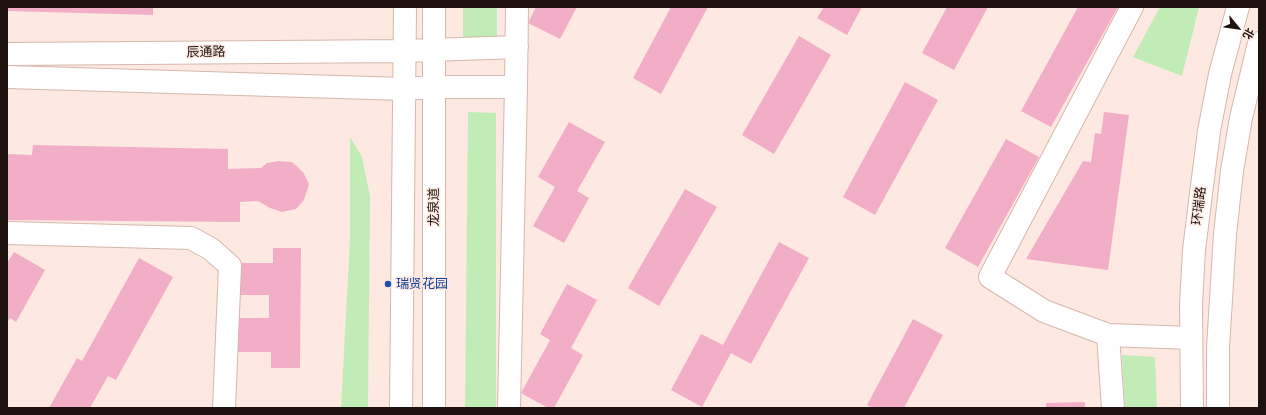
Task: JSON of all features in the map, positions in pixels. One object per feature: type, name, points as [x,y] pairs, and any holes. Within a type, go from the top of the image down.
[{"type":"street","points":[[401,408],[404,7]]},
{"type":"street","name":"龙泉道","points":[[434,7],[434,408]]},
{"type":"street","points":[[509,408],[517,7]]},
{"type":"street","points":[[1132,7],[990,277],[1044,311],[1108,335],[1191,338]]},
{"type":"street","name":"环瑞路","points":[[1192,408],[1191,338],[1194,250],[1209,131],[1220,74],[1238,7]]},
{"type":"street","points":[[1218,408],[1218,348],[1226,218],[1241,118],[1259,43]]},
{"type":"street","name":"辰通路","points":[[7,54],[404,50],[517,47]]},
{"type":"street","points":[[7,77],[404,89],[435,87],[516,87]]},
{"type":"street","points":[[7,233],[191,238],[211,249],[230,266],[224,408]]},
{"type":"street","points":[[1108,335],[1113,408]]},
{"type":"green space","points":[[463,7],[497,7],[497,42],[463,37]]},
{"type":"green space","points":[[1160,7],[1199,7],[1182,76],[1133,57]]},
{"type":"green space","points":[[468,112],[496,113],[496,408],[465,408]]},
{"type":"green space","points":[[350,137],[362,157],[370,196],[368,408],[341,408],[350,239]]},
{"type":"green space","points":[[1122,355],[1155,357],[1157,408],[1125,408]]},
{"type":"building","points":[[7,7],[153,7],[153,15],[7,11]]},
{"type":"building","points":[[536,7],[577,7],[560,39],[528,23]]},
{"type":"building","points":[[671,7],[708,7],[661,94],[633,78]]},
{"type":"building","points":[[824,7],[862,7],[847,35],[817,18]]},
{"type":"building","points":[[947,7],[988,7],[954,70],[922,53]]},
{"type":"building","points":[[1078,7],[1118,7],[1051,127],[1021,111]]},
{"type":"building","points":[[799,36],[831,55],[774,154],[742,135]]},
{"type":"building","points":[[905,82],[938,100],[875,215],[843,197]]},
{"type":"building","points":[[1104,112],[1129,115],[1108,270],[1026,259],[1083,161],[1091,162],[1095,133],[1101,134]]},
{"type":"building","points":[[569,122],[605,142],[577,191],[589,198],[564,243],[533,226],[555,187],[538,177]]},
{"type":"building","points":[[1006,139],[1039,157],[978,267],[945,248]]},
{"type":"building","points":[[33,145],[228,149],[228,169],[261,168],[267,163],[278,161],[292,162],[303,172],[309,184],[304,200],[296,209],[282,212],[270,208],[258,201],[240,202],[240,222],[7,220],[7,154],[32,155]]},
{"type":"building","points":[[685,189],[717,207],[659,306],[628,288]]},
{"type":"building","points":[[779,242],[809,258],[751,364],[731,353],[702,407],[671,390],[701,334],[723,345]]},
{"type":"building","points":[[273,248],[301,248],[300,368],[271,368],[271,352],[237,352],[237,318],[269,318],[269,295],[240,295],[240,263],[273,263]]},
{"type":"building","points":[[14,252],[45,270],[16,322],[10,318],[7,322],[7,263]]},
{"type":"building","points":[[139,258],[173,277],[116,380],[108,376],[90,408],[49,408],[77,358],[82,361]]},
{"type":"building","points":[[567,284],[597,300],[571,348],[583,355],[554,408],[548,408],[521,393],[550,340],[540,334]]},
{"type":"building","points":[[913,319],[943,335],[904,408],[872,408],[867,405]]},
{"type":"building","points":[[1085,402],[1085,408],[1046,408],[1046,403]]},
{"type":"place","name":"瑞贤花园","points":[[388,284]]}]
